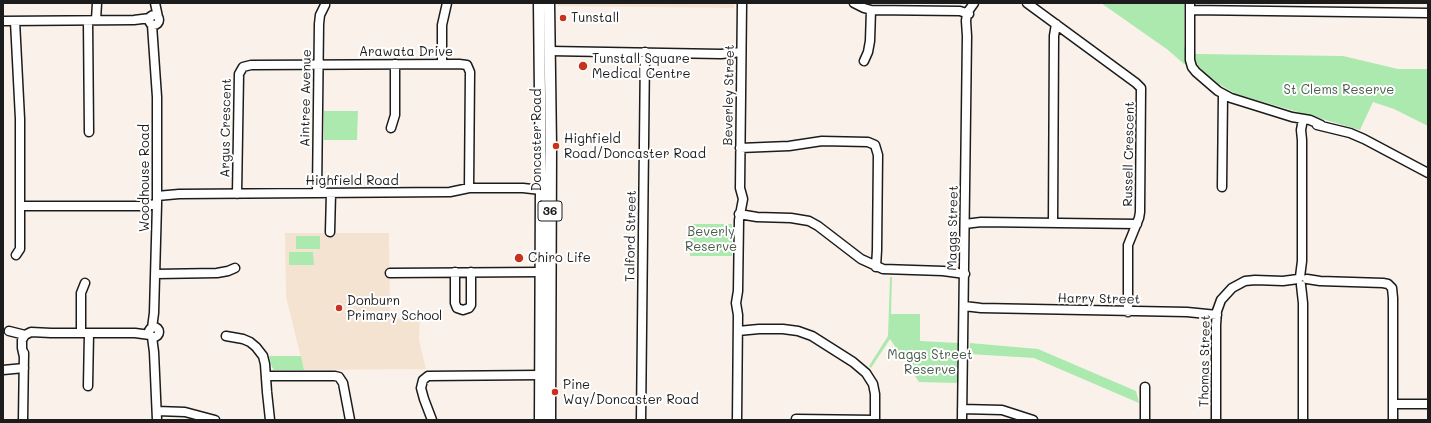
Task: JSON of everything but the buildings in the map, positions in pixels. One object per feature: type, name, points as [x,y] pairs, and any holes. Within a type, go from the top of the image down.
[{"type":"main road","name":"Doncaster Road","points":[[539,3],[550,420]]},
{"type":"main road","name":"Doncaster Road","points":[[540,420],[541,272],[550,51],[549,3]]},
{"type":"street","points":[[88,132],[94,20],[97,3]]},
{"type":"street","name":"Woodhouse Road","points":[[154,3],[153,20],[157,96],[157,200],[156,274],[153,332],[157,420]]},
{"type":"street","points":[[442,64],[442,24],[447,3]]},
{"type":"street","name":"Beverley Street","points":[[736,420],[738,314],[742,303],[738,291],[739,214],[743,199],[740,188],[742,3]]},
{"type":"street","points":[[854,3],[870,10],[970,10]]},
{"type":"street","name":"Russell Crescent","points":[[1027,3],[1136,82],[1141,88],[1140,212],[1137,224],[1128,245],[1128,312]]},
{"type":"street","name":"Aintree Avenue","points":[[317,193],[319,19],[321,11],[325,5]]},
{"type":"street","points":[[1303,420],[1303,122],[1299,117],[1292,117],[1236,100],[1223,94],[1196,72],[1191,64],[1190,7],[1428,13]]},
{"type":"street","points":[[864,61],[868,52],[870,41],[870,10]]},
{"type":"street","name":"Maggs Street","points":[[962,420],[965,272],[966,21],[970,10]]},
{"type":"street","points":[[3,21],[153,20]]},
{"type":"street","points":[[15,21],[20,119],[21,206],[20,249],[16,255]]},
{"type":"street","points":[[1053,222],[1055,42],[1058,25]]},
{"type":"street","points":[[550,51],[741,54]]},
{"type":"street","name":"Talford Street","points":[[641,420],[645,52]]},
{"type":"street","name":"Arawata Drive","points":[[318,64],[467,65],[470,70],[469,188]]},
{"type":"street","name":"Argus Crescent","points":[[237,194],[239,76],[241,69],[245,66],[251,65],[318,64]]},
{"type":"street","points":[[391,128],[394,114],[395,64]]},
{"type":"street","points":[[1222,187],[1223,94]]},
{"type":"street","points":[[1303,122],[1310,120],[1321,125],[1350,133],[1364,139],[1428,174]]},
{"type":"street","points":[[740,146],[789,146],[822,141],[868,142],[875,145],[878,155],[876,267]]},
{"type":"street","name":"Highfield Road","points":[[21,206],[140,206],[179,194],[450,192],[469,188],[523,188],[530,186],[544,188]]},
{"type":"street","points":[[330,193],[330,232]]},
{"type":"street","points":[[739,214],[757,217],[791,218],[813,223],[861,260],[876,267],[888,270],[965,272]]},
{"type":"street","points":[[965,221],[974,224],[981,222],[1053,222],[1137,224]]},
{"type":"street","points":[[156,274],[217,273],[235,268]]},
{"type":"street","points":[[455,272],[454,303],[457,308],[463,310],[468,309],[471,305],[471,272]]},
{"type":"street","points":[[390,273],[541,272]]},
{"type":"street","name":"Thomas Street","points":[[1216,420],[1216,315],[1221,300],[1228,291],[1236,285],[1250,280],[1383,283],[1390,285],[1393,292],[1393,402]]},
{"type":"street","points":[[85,283],[81,293],[88,386]]},
{"type":"street","name":"Harry Street","points":[[964,308],[1187,312],[1216,315]]},
{"type":"street","points":[[738,329],[793,330],[806,334],[859,366],[866,373],[873,384],[875,398],[875,420],[796,419]]},
{"type":"street","points":[[9,331],[25,335],[33,332],[153,332]]},
{"type":"street","points":[[23,420],[24,357],[26,341],[28,337],[33,335],[51,333]]},
{"type":"street","points":[[24,357],[22,343],[25,335]]},
{"type":"street","points":[[226,336],[246,340],[256,347],[264,360],[270,420]]},
{"type":"street","points":[[3,370],[24,370]]},
{"type":"street","points":[[432,420],[421,388],[423,380],[428,376],[540,375]]},
{"type":"street","points":[[266,376],[339,377],[343,383],[350,420]]},
{"type":"street","points":[[1145,387],[1146,420]]},
{"type":"street","points":[[1393,420],[1393,402],[1428,404]]},
{"type":"street","points":[[962,409],[1002,410],[1033,420]]},
{"type":"street","points":[[157,411],[185,412],[215,420]]},
{"type":"shaded area","points":[[557,3],[734,3],[734,8],[557,6]]},
{"type":"shaded area","name":"Donburn Primary School","points":[[285,233],[389,233],[390,319],[420,319],[419,340],[426,369],[304,370],[286,297]]},
{"type":"green space","name":"St Clems Reserve","points":[[1101,3],[1184,3],[1184,47],[1196,54],[1343,56],[1398,69],[1428,69],[1428,126],[1394,109],[1373,102],[1360,130],[1236,94],[1219,84],[1197,64],[1184,64],[1168,50]]},
{"type":"green space","points":[[324,111],[358,111],[357,140],[324,140]]},
{"type":"green space","name":"Beverly Reserve","points":[[690,224],[732,224],[732,256],[690,256]]},
{"type":"green space","points":[[296,236],[320,236],[320,249],[296,249]]},
{"type":"green space","points":[[289,252],[313,252],[314,265],[289,265]]},
{"type":"green space","name":"Maggs Street Reserve","points":[[890,277],[892,277],[891,314],[920,314],[920,341],[958,343],[957,383],[919,382],[890,339],[871,368],[869,366],[888,336]]},
{"type":"green space","points":[[970,343],[1038,349],[1136,391],[1139,403],[1034,358],[969,354]]},
{"type":"green space","points":[[269,356],[301,356],[304,370],[274,370]]},
{"type":"place","name":"Tunstall","points":[[563,18]]},
{"type":"place","name":"Tunstall Square Medical Centre","points":[[583,66]]},
{"type":"place","name":"Highfield Road/Doncaster Road","points":[[556,146]]},
{"type":"place","name":"Chiro Life","points":[[519,258]]},
{"type":"place","name":"Donburn Primary School","points":[[339,308]]},
{"type":"place","name":"Pine Way/Doncaster Road","points":[[555,392]]}]
